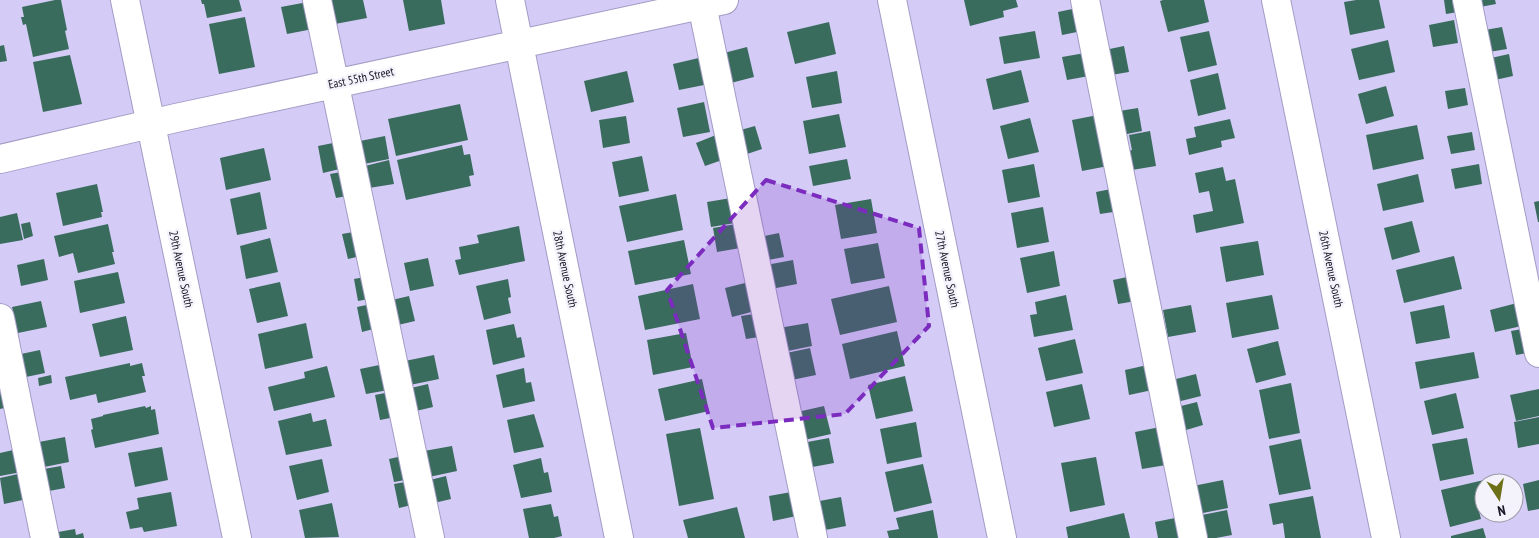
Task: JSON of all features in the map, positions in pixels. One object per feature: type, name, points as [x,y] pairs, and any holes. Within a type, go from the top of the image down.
[{"type":"street","name":"29th Avenue South","points":[[125,0],[237,538]]},
{"type":"street","points":[[317,0],[430,538]]},
{"type":"street","name":"28th Avenue South","points":[[510,0],[619,538]]},
{"type":"street","name":"27th Avenue South","points":[[892,0],[1002,538]]},
{"type":"street","points":[[1085,0],[1193,538]]},
{"type":"street","name":"26th Avenue South","points":[[1276,0],[1386,538]]},
{"type":"street","points":[[1467,0],[1539,353]]},
{"type":"street","name":"East 55th Street","points":[[0,159],[151,124],[709,2]]},
{"type":"street","points":[[709,2],[813,538]]},
{"type":"street","points":[[0,318],[45,538]]},
{"type":"highlighted area","points":[[766,180],[919,228],[929,326],[845,414],[713,428],[667,290]]},
{"type":"building","points":[[61,0],[69,49],[33,57],[26,24],[23,25],[21,17],[24,17],[22,7]]},
{"type":"building","points":[[201,0],[239,0],[242,11],[207,18],[204,4],[202,4]]},
{"type":"building","points":[[330,0],[363,0],[367,18],[335,24]]},
{"type":"building","points":[[403,0],[441,0],[445,24],[409,31]]},
{"type":"building","points":[[964,0],[1016,0],[1018,7],[1003,11],[1004,17],[970,26]]},
{"type":"building","points":[[1204,0],[1209,22],[1168,32],[1160,1]]},
{"type":"building","points":[[1379,0],[1385,28],[1350,35],[1344,2]]},
{"type":"building","points":[[1444,0],[1462,0],[1464,11],[1446,14]]},
{"type":"building","points":[[1479,0],[1495,0],[1496,4],[1480,7]]},
{"type":"building","points":[[313,1],[318,28],[287,34],[281,7]]},
{"type":"building","points":[[1077,8],[1082,31],[1062,35],[1058,12]]},
{"type":"building","points":[[245,17],[255,67],[219,74],[209,24]]},
{"type":"building","points":[[1454,20],[1458,43],[1433,47],[1429,25]]},
{"type":"building","points":[[829,22],[836,54],[795,64],[787,32]]},
{"type":"building","points":[[1502,27],[1507,49],[1489,52],[1485,30]]},
{"type":"building","points":[[1035,31],[1040,58],[1004,64],[999,37]]},
{"type":"building","points":[[1209,31],[1217,65],[1188,72],[1180,37]]},
{"type":"building","points":[[1388,40],[1395,72],[1359,80],[1351,49]]},
{"type":"building","points":[[4,45],[7,61],[0,62],[0,46]]},
{"type":"building","points":[[1124,46],[1129,72],[1105,76],[1100,51]]},
{"type":"building","points":[[747,47],[754,77],[727,84],[720,54]]},
{"type":"building","points":[[1085,53],[1089,76],[1067,80],[1062,57]]},
{"type":"building","points":[[1509,54],[1513,76],[1495,80],[1491,58]]},
{"type":"building","points":[[70,55],[82,104],[43,112],[33,62]]},
{"type":"building","points":[[703,57],[709,84],[679,90],[673,64]]},
{"type":"building","points":[[1021,70],[1029,102],[993,110],[986,79]]},
{"type":"building","points":[[627,71],[634,102],[591,112],[584,81]]},
{"type":"building","points":[[837,71],[842,103],[812,108],[806,77]]},
{"type":"building","points":[[1218,73],[1226,109],[1198,116],[1190,80]]},
{"type":"building","points":[[1386,86],[1394,116],[1366,124],[1358,94]]},
{"type":"building","points":[[1465,88],[1468,105],[1448,109],[1445,91]]},
{"type":"building","points":[[704,102],[710,132],[683,137],[677,108]]},
{"type":"building","points":[[460,104],[468,140],[396,156],[388,119]]},
{"type":"building","points":[[1138,108],[1142,131],[1117,136],[1113,112]]},
{"type":"building","points":[[839,114],[846,147],[809,154],[803,121]]},
{"type":"building","points":[[1098,115],[1108,166],[1082,171],[1072,120]]},
{"type":"building","points":[[626,116],[630,143],[603,148],[599,120]]},
{"type":"building","points":[[1030,118],[1039,152],[1008,159],[1000,126]]},
{"type":"building","points":[[1230,119],[1235,138],[1221,141],[1222,147],[1189,155],[1186,139],[1196,137],[1194,127]]},
{"type":"building","points":[[1417,125],[1424,159],[1373,170],[1366,135]]},
{"type":"building","points":[[755,126],[762,149],[744,155],[737,131]]},
{"type":"building","points":[[1150,131],[1156,166],[1126,171],[1123,152],[1132,150],[1129,135]]},
{"type":"building","points":[[1472,132],[1475,150],[1451,154],[1447,136]]},
{"type":"building","points":[[716,135],[725,159],[705,166],[696,143]]},
{"type":"building","points":[[385,136],[389,159],[364,164],[360,141]]},
{"type":"building","points":[[343,141],[348,167],[323,173],[318,146]]},
{"type":"building","points":[[462,145],[464,155],[470,154],[474,175],[469,176],[471,186],[406,200],[397,160]]},
{"type":"building","points":[[264,148],[271,180],[226,190],[220,158]]},
{"type":"building","points":[[642,156],[649,191],[619,197],[612,162]]},
{"type":"building","points":[[847,159],[851,179],[813,186],[809,166]]},
{"type":"building","points":[[389,160],[394,184],[369,188],[365,166]]},
{"type":"building","points":[[1034,164],[1040,197],[1008,203],[1002,170]]},
{"type":"building","points":[[1479,164],[1482,184],[1455,189],[1451,169]]},
{"type":"building","points":[[1223,167],[1226,181],[1235,179],[1244,223],[1196,233],[1193,215],[1213,211],[1209,191],[1199,193],[1195,173]]},
{"type":"building","points":[[347,171],[352,195],[336,198],[330,174]]},
{"type":"building","points":[[1418,174],[1424,202],[1383,211],[1377,184]]},
{"type":"building","points":[[97,184],[103,212],[101,212],[102,217],[63,226],[56,193]]},
{"type":"building","points":[[1116,188],[1120,211],[1100,214],[1096,192]]},
{"type":"building","points":[[260,192],[267,229],[237,235],[230,199]]},
{"type":"building","points":[[676,194],[683,230],[627,242],[619,206]]},
{"type":"building","points":[[737,197],[741,222],[711,227],[707,202]]},
{"type":"building","points":[[871,199],[877,233],[841,239],[835,205]]},
{"type":"building","points":[[1539,201],[1539,222],[1538,222],[1534,202]]},
{"type":"building","points":[[1043,207],[1049,242],[1017,248],[1011,213]]},
{"type":"building","points":[[17,213],[23,240],[0,244],[0,217]]},
{"type":"building","points":[[1412,221],[1420,252],[1392,260],[1384,228]]},
{"type":"building","points":[[30,222],[33,236],[24,239],[21,224]]},
{"type":"building","points":[[742,223],[746,247],[717,252],[713,228]]},
{"type":"building","points":[[108,224],[115,264],[78,273],[73,253],[59,257],[54,236]]},
{"type":"building","points":[[519,226],[525,261],[459,275],[455,260],[461,259],[459,247],[479,243],[477,235]]},
{"type":"building","points":[[359,231],[365,255],[348,259],[342,234]]},
{"type":"building","points":[[779,233],[784,257],[763,261],[759,237]]},
{"type":"building","points":[[270,238],[278,272],[246,279],[240,246]]},
{"type":"building","points":[[684,240],[691,274],[635,285],[628,251]]},
{"type":"building","points":[[1258,241],[1264,275],[1226,282],[1220,247]]},
{"type":"building","points":[[878,243],[885,278],[851,284],[844,249]]},
{"type":"building","points":[[1054,251],[1060,286],[1027,293],[1020,258]]},
{"type":"building","points":[[1454,256],[1462,289],[1404,303],[1396,270]]},
{"type":"building","points":[[428,258],[434,286],[410,291],[404,263]]},
{"type":"building","points":[[44,259],[48,280],[21,286],[17,265]]},
{"type":"building","points":[[793,260],[797,284],[771,289],[766,265]]},
{"type":"building","points":[[118,272],[125,303],[80,313],[74,281]]},
{"type":"building","points":[[370,276],[374,298],[358,301],[354,279]]},
{"type":"building","points":[[1132,276],[1136,301],[1118,304],[1113,280]]},
{"type":"building","points":[[508,279],[511,297],[508,298],[511,313],[484,320],[476,286]]},
{"type":"building","points":[[753,281],[759,310],[732,317],[725,288]]},
{"type":"building","points":[[280,282],[288,316],[257,323],[249,289]]},
{"type":"building","points":[[693,284],[700,319],[645,330],[638,296]]},
{"type":"building","points":[[889,286],[897,322],[840,335],[831,299]]},
{"type":"building","points":[[1066,295],[1073,330],[1034,337],[1030,315],[1037,314],[1035,302]]},
{"type":"building","points":[[1272,295],[1279,329],[1232,338],[1226,303]]},
{"type":"building","points":[[409,296],[415,321],[398,325],[392,300]]},
{"type":"building","points":[[41,301],[47,327],[18,333],[12,307]]},
{"type":"building","points":[[1521,302],[1526,325],[1495,332],[1490,310]]},
{"type":"building","points":[[376,303],[381,327],[362,332],[357,307]]},
{"type":"building","points":[[1191,305],[1196,332],[1168,337],[1163,310]]},
{"type":"building","points":[[1444,305],[1450,338],[1416,344],[1410,312]]},
{"type":"building","points":[[760,313],[765,336],[746,339],[741,316]]},
{"type":"building","points":[[126,316],[133,350],[100,357],[92,324]]},
{"type":"building","points":[[306,323],[313,358],[265,369],[258,334]]},
{"type":"building","points":[[808,323],[812,346],[783,352],[779,328]]},
{"type":"building","points":[[514,324],[517,338],[521,337],[525,357],[493,365],[486,330]]},
{"type":"building","points":[[1528,328],[1533,352],[1516,355],[1511,331]]},
{"type":"building","points":[[897,331],[905,366],[850,379],[842,344]]},
{"type":"building","points":[[686,333],[693,367],[653,375],[647,340]]},
{"type":"building","points":[[1075,339],[1083,373],[1046,381],[1038,348]]},
{"type":"building","points":[[1278,341],[1286,375],[1256,383],[1247,349]]},
{"type":"building","points":[[810,348],[816,375],[782,382],[777,355]]},
{"type":"building","points":[[40,350],[45,373],[26,377],[21,354]]},
{"type":"building","points":[[1474,352],[1479,378],[1420,389],[1415,362]]},
{"type":"building","points":[[434,355],[439,379],[410,385],[405,361]]},
{"type":"building","points":[[130,363],[130,366],[142,363],[145,376],[142,376],[146,392],[98,403],[96,394],[70,400],[65,377]]},
{"type":"building","points":[[389,363],[394,389],[366,394],[360,369]]},
{"type":"building","points":[[1152,364],[1157,389],[1129,395],[1125,370]]},
{"type":"building","points":[[327,366],[335,397],[274,411],[268,387],[305,378],[304,372]]},
{"type":"building","points":[[524,368],[526,383],[531,382],[535,401],[503,408],[496,375]]},
{"type":"building","points":[[1196,374],[1201,396],[1177,402],[1172,380]]},
{"type":"building","points":[[51,375],[52,383],[39,386],[38,378]]},
{"type":"building","points":[[905,376],[913,411],[876,419],[868,385]]},
{"type":"building","points":[[702,379],[709,411],[665,421],[658,389]]},
{"type":"building","points":[[1291,383],[1300,433],[1269,439],[1259,390]]},
{"type":"building","points":[[428,384],[433,407],[416,411],[411,388]]},
{"type":"building","points":[[1082,384],[1090,419],[1054,427],[1046,392]]},
{"type":"building","points":[[0,385],[13,406],[0,409]]},
{"type":"building","points":[[1539,389],[1539,416],[1516,421],[1510,395]]},
{"type":"building","points":[[395,391],[400,416],[380,420],[375,395]]},
{"type":"building","points":[[1456,393],[1464,428],[1432,435],[1424,401]]},
{"type":"building","points":[[1197,402],[1203,425],[1176,433],[1169,409]]},
{"type":"building","points":[[145,406],[146,408],[151,406],[151,410],[155,409],[159,434],[95,448],[91,430],[93,429],[91,419]]},
{"type":"building","points":[[824,406],[831,434],[800,441],[793,413]]},
{"type":"building","points":[[311,413],[313,422],[326,419],[332,446],[286,455],[278,421]]},
{"type":"building","points":[[534,414],[544,447],[514,453],[507,420]]},
{"type":"building","points":[[1539,417],[1539,444],[1518,448],[1514,422]]},
{"type":"building","points":[[916,422],[922,457],[887,464],[880,429]]},
{"type":"building","points":[[1165,426],[1172,464],[1142,469],[1135,432]]},
{"type":"building","points":[[700,428],[714,499],[679,506],[666,434]]},
{"type":"building","points":[[65,437],[69,462],[44,467],[39,442]]},
{"type":"building","points":[[829,438],[834,463],[807,468],[802,443]]},
{"type":"building","points":[[1467,438],[1474,474],[1440,481],[1432,444]]},
{"type":"building","points":[[1301,439],[1311,489],[1279,495],[1269,446]]},
{"type":"building","points":[[452,446],[457,471],[429,477],[424,451]]},
{"type":"building","points":[[162,447],[168,480],[135,487],[128,453]]},
{"type":"building","points":[[22,448],[27,471],[0,476],[0,453]]},
{"type":"building","points":[[407,455],[411,479],[394,482],[389,459]]},
{"type":"building","points":[[1096,457],[1105,505],[1070,512],[1061,463]]},
{"type":"building","points":[[541,458],[544,473],[548,472],[552,492],[521,498],[513,465]]},
{"type":"building","points":[[322,459],[329,492],[297,500],[289,466]]},
{"type":"building","points":[[923,464],[932,503],[894,512],[885,472]]},
{"type":"building","points":[[61,466],[65,488],[49,491],[44,469]]},
{"type":"building","points":[[27,472],[32,498],[4,504],[0,478]]},
{"type":"building","points":[[446,476],[451,499],[434,503],[430,480]]},
{"type":"building","points":[[1223,480],[1228,508],[1198,514],[1193,486]]},
{"type":"building","points":[[1539,480],[1539,509],[1528,511],[1524,484]]},
{"type":"building","points":[[411,481],[416,504],[399,508],[394,484]]},
{"type":"building","points":[[1474,482],[1474,521],[1450,527],[1441,490]]},
{"type":"building","points":[[797,491],[801,515],[773,521],[769,496]]},
{"type":"building","points":[[171,492],[177,526],[144,532],[142,527],[130,529],[126,512],[139,509],[137,498]]},
{"type":"building","points":[[1313,496],[1321,538],[1285,538],[1283,523],[1273,525],[1269,504]]},
{"type":"building","points":[[841,497],[846,526],[820,531],[814,502]]},
{"type":"building","points":[[332,503],[339,537],[305,538],[299,510]]},
{"type":"building","points":[[551,504],[554,517],[558,516],[562,536],[554,538],[529,538],[523,509]]},
{"type":"building","points":[[737,507],[745,538],[688,538],[683,520]]},
{"type":"building","points":[[933,510],[938,538],[889,538],[887,531],[899,529],[896,518]]},
{"type":"building","points":[[1227,510],[1232,535],[1201,538],[1197,516]]},
{"type":"building","points":[[1124,513],[1130,538],[1068,538],[1066,527]]},
{"type":"building","points":[[1180,517],[1184,538],[1158,538],[1155,522]]},
{"type":"building","points":[[1483,528],[1486,538],[1451,538],[1451,536]]},
{"type":"building","points":[[75,529],[76,535],[83,533],[84,538],[59,538],[58,532]]}]
